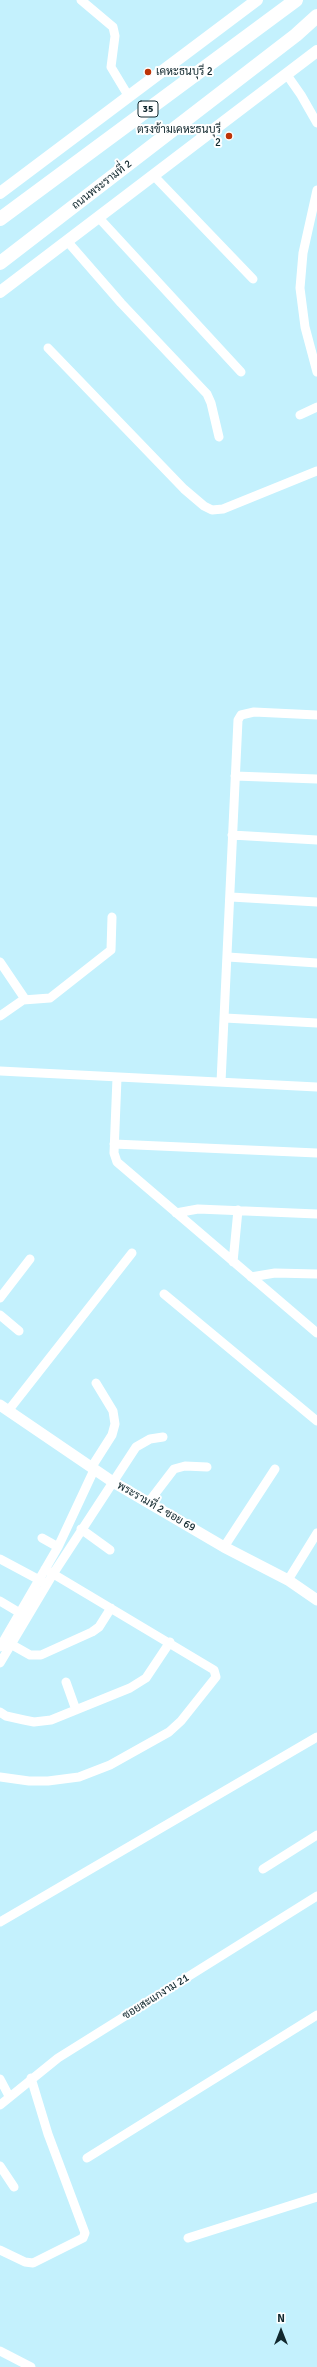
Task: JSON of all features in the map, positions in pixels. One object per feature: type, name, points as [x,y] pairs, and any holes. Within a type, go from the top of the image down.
[{"type":"highway","name":"35","points":[[0,219],[296,0]]},
{"type":"highway","name":"ถนนพระรามที่ 2","points":[[0,263],[296,35],[317,16]]},
{"type":"highway","points":[[296,35],[317,24]]},
{"type":"main road","name":"35","points":[[0,193],[257,0]]},
{"type":"main road","points":[[0,292],[317,51]]},
{"type":"street","points":[[81,0],[113,27],[115,36],[111,67],[129,97]]},
{"type":"street","points":[[287,75],[301,94],[317,123]]},
{"type":"street","points":[[154,176],[253,279]]},
{"type":"street","points":[[317,190],[303,253],[300,288],[305,327],[317,372]]},
{"type":"street","points":[[99,218],[241,372]]},
{"type":"street","points":[[67,242],[207,394],[211,402],[218,437]]},
{"type":"street","points":[[48,348],[179,484],[204,506],[212,510],[228,508],[317,471]]},
{"type":"street","points":[[300,415],[317,407]]},
{"type":"street","points":[[221,1082],[231,896],[232,836],[238,720],[241,715],[261,711],[317,715]]},
{"type":"street","points":[[235,776],[317,779]]},
{"type":"street","points":[[232,836],[317,840]]},
{"type":"street","points":[[231,896],[317,902]]},
{"type":"street","points":[[0,1016],[25,999],[50,998],[111,950],[112,917]]},
{"type":"street","points":[[228,957],[317,963]]},
{"type":"street","points":[[0,962],[25,999]]},
{"type":"street","points":[[225,1018],[317,1023]]},
{"type":"street","points":[[2,1069],[117,1078],[317,1088]]},
{"type":"street","points":[[117,1078],[114,1144],[115,1158],[121,1167],[317,1333]]},
{"type":"street","points":[[114,1144],[317,1153]]},
{"type":"street","points":[[176,1213],[198,1209],[317,1214]]},
{"type":"street","points":[[233,1262],[238,1210]]},
{"type":"street","points":[[4,1408],[132,1253]]},
{"type":"street","points":[[0,1298],[30,1259]]},
{"type":"street","points":[[251,1277],[275,1273],[317,1274]]},
{"type":"street","points":[[164,1294],[317,1421]]},
{"type":"street","points":[[0,1315],[20,1331]]},
{"type":"street","points":[[5,1644],[49,1571],[92,1469],[112,1435],[115,1424],[113,1411],[96,1383]]},
{"type":"street","name":"พระรามที่ 2 ซอย 69","points":[[4,1408],[113,1482],[224,1547],[288,1580],[317,1600]]},
{"type":"street","points":[[49,1571],[81,1530],[136,1447],[150,1439],[163,1437]]},
{"type":"street","points":[[148,1503],[174,1470],[185,1466],[207,1468]]},
{"type":"street","points":[[224,1547],[275,1469]]},
{"type":"street","points":[[81,1530],[110,1550]]},
{"type":"street","points":[[288,1580],[317,1533]]},
{"type":"street","points":[[42,1538],[58,1547]]},
{"type":"street","points":[[0,1559],[43,1582]]},
{"type":"street","points":[[0,1777],[29,1781],[79,1777],[110,1765],[169,1732],[181,1721],[216,1677],[216,1673],[170,1642],[49,1571]]},
{"type":"street","points":[[0,1664],[5,1644],[20,1613],[43,1582]]},
{"type":"street","points":[[0,1601],[20,1613]]},
{"type":"street","points":[[5,1644],[30,1655],[41,1655],[92,1632],[99,1627],[111,1608]]},
{"type":"street","points":[[0,1712],[6,1716],[34,1722],[51,1720],[130,1688],[146,1678],[170,1642]]},
{"type":"street","points":[[66,1682],[76,1710]]},
{"type":"street","points":[[0,1922],[317,1737]]},
{"type":"street","points":[[263,1869],[317,1835]]},
{"type":"street","name":"ซอยสะแกงาม 21","points":[[0,2105],[31,2078],[58,2058],[317,1896]]},
{"type":"street","points":[[87,2158],[317,2015]]},
{"type":"street","points":[[0,2250],[25,2262],[33,2262],[83,2238],[85,2233],[48,2134],[31,2078]]},
{"type":"street","points":[[0,2079],[9,2096]]},
{"type":"street","points":[[0,2166],[14,2187]]},
{"type":"street","points":[[188,2238],[317,2197]]},
{"type":"street","points":[[0,2351],[31,2367]]},
{"type":"place","name":"เคหะธนบุรี 2","points":[[148,72]]},
{"type":"place","name":"ตรงข้ามเคหะธนบุรี 2","points":[[229,136]]}]
